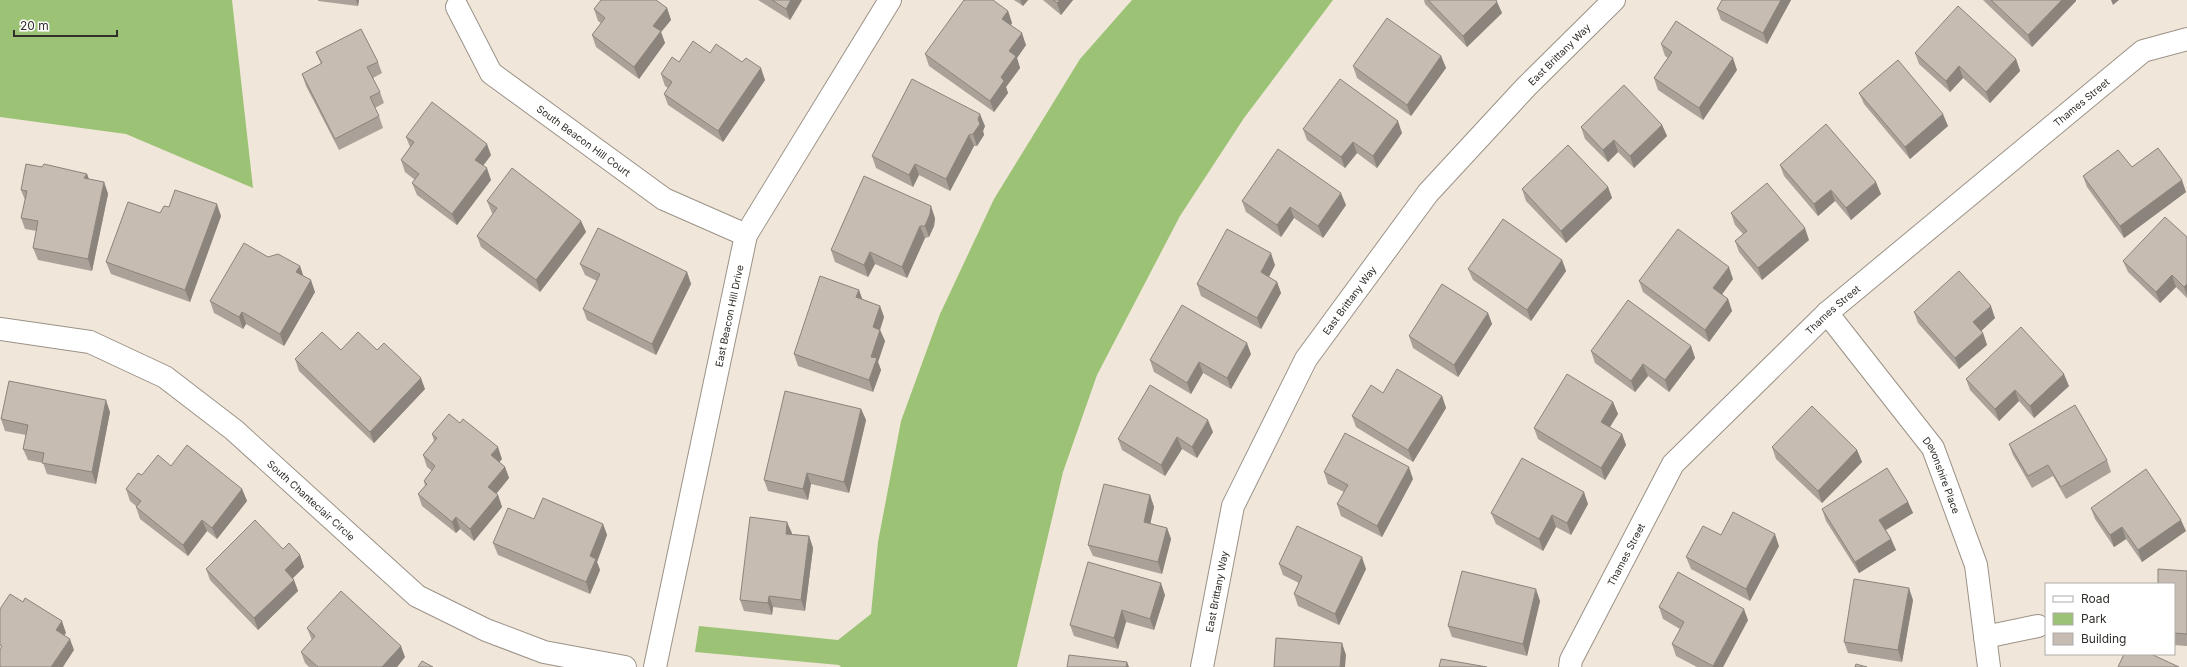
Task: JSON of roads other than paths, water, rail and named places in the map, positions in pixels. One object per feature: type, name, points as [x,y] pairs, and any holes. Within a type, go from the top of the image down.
[{"type":"street","name":"East Beacon Hill Drive","points":[[655,667],[746,235],[890,0]]},
{"type":"street","name":"East Brittany Way","points":[[1202,667],[1232,506],[1306,359],[1428,193],[1526,87],[1614,0]]},
{"type":"street","name":"South Beacon Hill Court","points":[[457,7],[491,73],[664,198],[746,235]]},
{"type":"street","name":"Thames Street","points":[[1570,667],[1570,660],[1673,464],[1827,313],[2144,51],[2187,39]]},
{"type":"street","name":"Devonshire Place","points":[[1827,313],[1933,448],[1976,565],[1989,667]]},
{"type":"street","name":"South Chanteclair Circle","points":[[0,329],[90,342],[165,377],[234,430],[417,596],[486,630],[544,652],[625,667]]},
{"type":"street","points":[[1985,637],[2038,626]]}]
